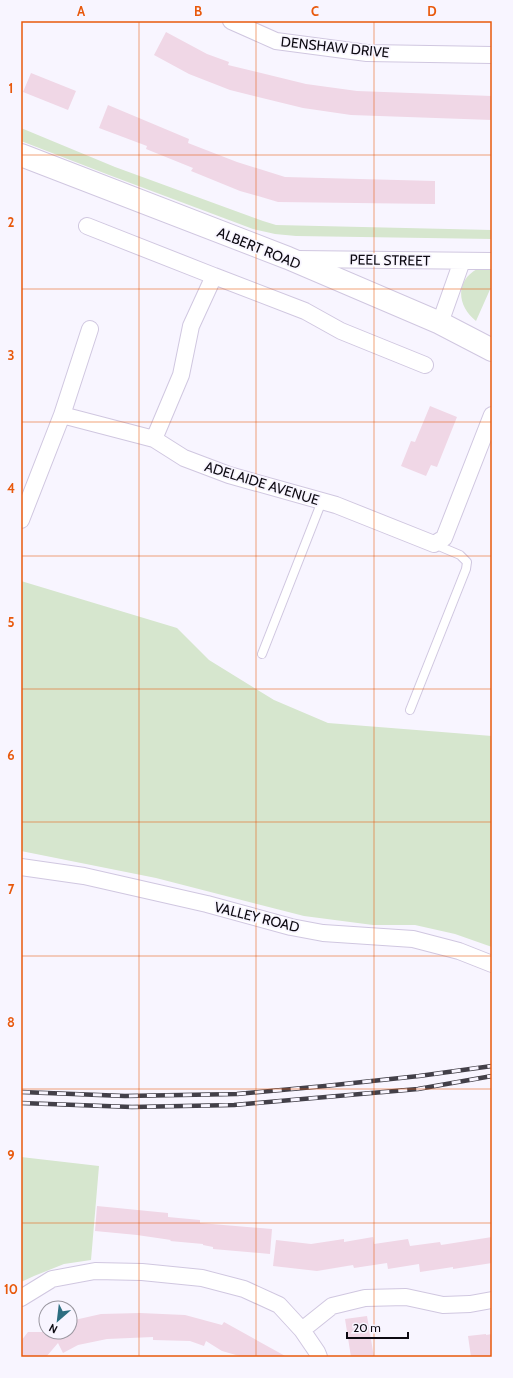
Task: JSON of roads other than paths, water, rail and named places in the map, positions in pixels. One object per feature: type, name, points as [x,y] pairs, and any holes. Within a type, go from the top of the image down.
[{"type":"street","name":"DENSHAW DRIVE","points":[[231,21],[276,41],[367,53],[492,56]]},
{"type":"street","name":"ALBERT ROAD","points":[[21,155],[288,258],[440,323],[492,350]]},
{"type":"street","points":[[87,226],[305,312],[342,331],[425,365]]},
{"type":"street","name":"PEEL STREET","points":[[288,258],[492,261]]},
{"type":"street","points":[[440,323],[462,261]]},
{"type":"street","points":[[154,439],[181,375],[191,326],[214,276]]},
{"type":"street","points":[[21,520],[62,414],[90,329]]},
{"type":"street","name":"ADELAIDE AVENUE","points":[[62,414],[154,439],[184,458],[229,475],[336,505],[434,544]]},
{"type":"street","points":[[434,544],[444,538],[492,415]]},
{"type":"street","name":"VALLEY ROAD","points":[[21,867],[84,876],[207,904],[291,927],[323,933],[413,939],[459,951],[492,964]]},
{"type":"street","points":[[21,1298],[52,1279],[95,1271],[142,1272],[202,1278],[244,1289],[279,1305],[302,1330],[319,1357]]},
{"type":"street","points":[[302,1330],[332,1306],[365,1298],[406,1296],[443,1305],[470,1304],[492,1300]]},
{"type":"lane","points":[[262,654],[322,501]]},
{"type":"lane","points":[[410,710],[466,569],[467,562],[460,555],[434,544]]},
{"type":"railway","points":[[21,1092],[125,1096],[237,1094],[419,1076],[492,1066]]},
{"type":"railway","points":[[21,1103],[132,1107],[234,1105],[418,1089],[492,1076]]}]
